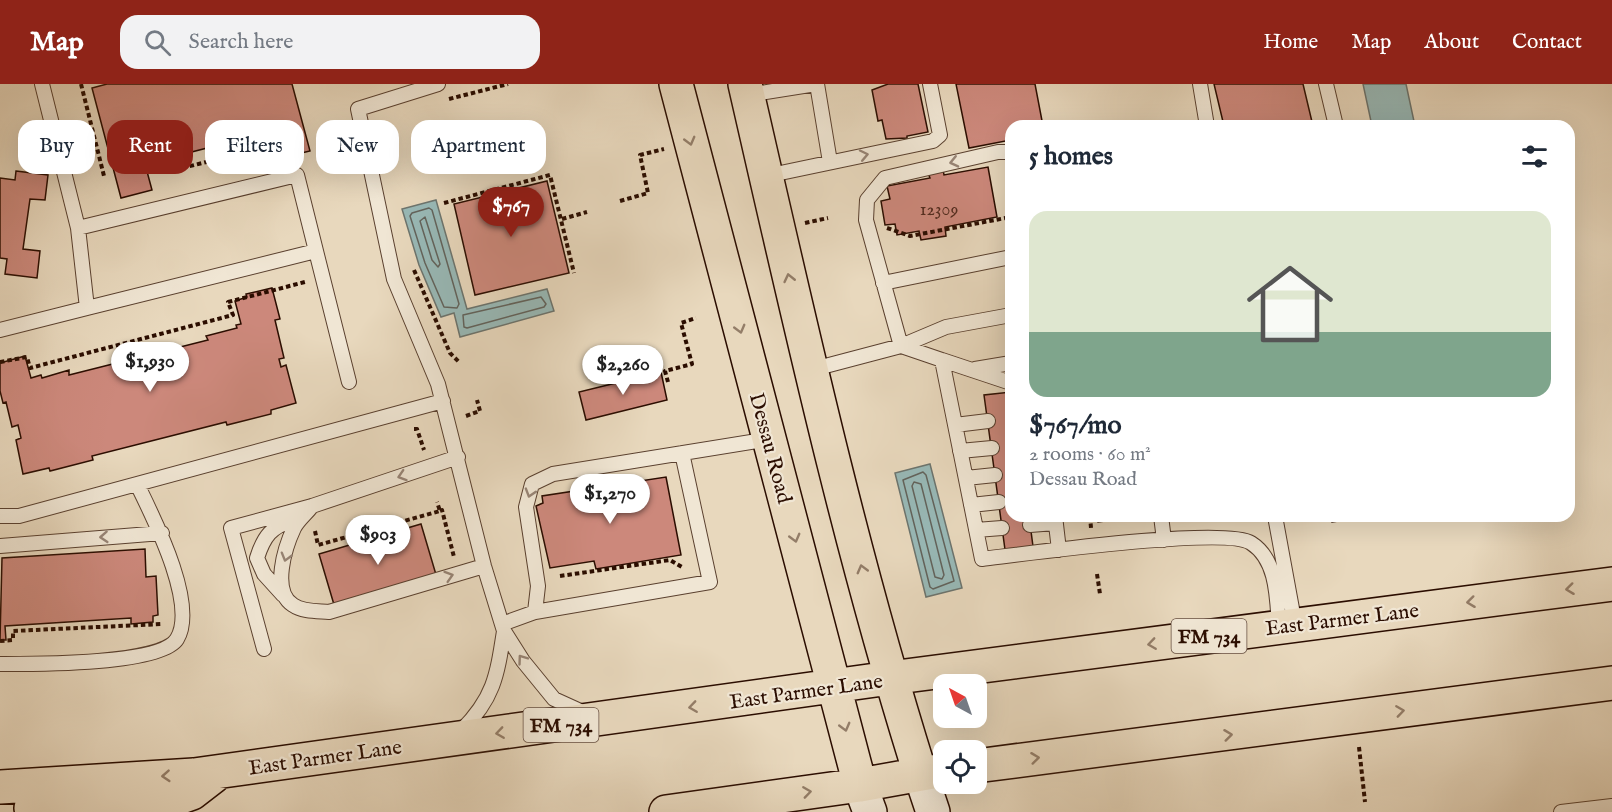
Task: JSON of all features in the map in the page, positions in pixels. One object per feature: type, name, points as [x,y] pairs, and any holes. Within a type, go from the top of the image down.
[{"type":"main road","name":"Dessau Road","points":[[676,84],[834,688],[865,798]]},
{"type":"main road","points":[[746,90],[810,370],[890,678],[932,771],[933,812]]},
{"type":"main road","name":"East Parmer Lane","points":[[0,787],[220,771],[834,688],[890,678],[1612,584]]},
{"type":"main road","points":[[987,765],[1612,683]]},
{"type":"main road","points":[[0,810],[170,801],[192,793],[220,771]]},
{"type":"main road","points":[[666,812],[865,798],[932,771]]},
{"type":"lane","points":[[42,84],[78,228],[87,308]]},
{"type":"lane","points":[[438,84],[358,109],[394,279],[438,384],[484,566],[503,628],[523,661],[554,699],[600,720]]},
{"type":"lane","points":[[746,90],[816,84],[830,162]]},
{"type":"lane","points":[[766,176],[933,141],[940,135],[930,84]]},
{"type":"lane","points":[[1200,84],[1206,120]]},
{"type":"lane","points":[[1326,84],[1335,120]]},
{"type":"lane","points":[[901,346],[866,220],[867,200],[885,178],[1005,152]]},
{"type":"lane","points":[[78,228],[297,175],[349,382]]},
{"type":"lane","points":[[0,330],[316,251]]},
{"type":"lane","points":[[883,283],[1005,259]]},
{"type":"lane","points":[[810,370],[901,346],[945,327],[1005,316]]},
{"type":"lane","points":[[901,346],[1005,381]]},
{"type":"lane","points":[[942,360],[982,559],[1164,540],[1221,537],[1251,542],[1268,562],[1287,626]]},
{"type":"lane","points":[[970,369],[1005,364]]},
{"type":"lane","points":[[0,516],[19,516],[443,401]]},
{"type":"lane","points":[[955,425],[988,421]]},
{"type":"lane","points":[[535,612],[538,586],[526,507],[532,484],[553,474],[769,439]]},
{"type":"lane","points":[[960,451],[992,448]]},
{"type":"lane","points":[[503,628],[535,612],[710,582],[682,453]]},
{"type":"lane","points":[[458,457],[308,511],[277,525],[264,537],[257,558],[264,574],[293,606],[310,611],[329,612],[484,566]]},
{"type":"lane","points":[[966,478],[995,475]]},
{"type":"lane","points":[[0,664],[95,661],[152,654],[168,648],[177,639],[181,622],[179,588],[162,533],[136,484]]},
{"type":"lane","points":[[971,505],[999,502]]},
{"type":"lane","points":[[282,595],[280,578],[295,527],[308,511]]},
{"type":"lane","points":[[264,649],[231,528],[308,511]]},
{"type":"lane","points":[[1030,525],[1045,522]]},
{"type":"lane","points":[[1055,522],[1059,550]]},
{"type":"lane","points":[[1162,522],[1164,540]]},
{"type":"lane","points":[[1276,522],[1287,626]]},
{"type":"lane","points":[[976,530],[1002,528]]},
{"type":"lane","points":[[0,546],[162,533]]},
{"type":"lane","points":[[453,740],[481,711],[497,676],[503,628]]},
{"type":"lane","points":[[1564,812],[1612,806]]},
{"type":"path","points":[[81,84],[104,176]]},
{"type":"path","points":[[442,101],[508,84]]},
{"type":"path","points":[[620,201],[648,193],[639,155],[668,148]]},
{"type":"path","points":[[444,202],[550,175],[574,273]]},
{"type":"path","points":[[562,219],[587,212]]},
{"type":"path","points":[[805,223],[828,218]]},
{"type":"path","points":[[886,228],[910,236],[1005,218]]},
{"type":"path","points":[[412,266],[450,353],[460,363]]},
{"type":"path","points":[[0,362],[27,357],[30,368],[233,315],[228,302],[307,282]]},
{"type":"path","points":[[668,382],[665,371],[692,364],[681,323],[696,318]]},
{"type":"path","points":[[459,418],[480,411],[477,400]]},
{"type":"path","points":[[437,502],[440,511],[442,510],[456,563]]},
{"type":"path","points":[[308,511],[318,545],[440,511]]},
{"type":"path","points":[[1090,522],[1091,528]]},
{"type":"path","points":[[560,576],[670,560],[685,569]]},
{"type":"path","points":[[1097,574],[1100,594]]},
{"type":"path","points":[[0,642],[13,640],[13,631],[181,622]]},
{"type":"path","points":[[1359,747],[1365,802]]},
{"type":"water","points":[[1363,84],[1406,84],[1414,120],[1371,120]]},
{"type":"water","points":[[436,200],[467,309],[547,289],[554,311],[460,337],[454,313],[441,317],[419,265],[402,209]]},
{"type":"water","points":[[930,464],[962,588],[926,597],[895,473]]},
{"type":"building","points":[[107,84],[292,84],[302,120],[205,120],[205,149],[193,152],[193,120],[107,120],[107,145],[92,88]]},
{"type":"building","points":[[888,84],[918,84],[928,132],[907,136],[907,138],[886,139],[882,120],[878,121],[872,90]]},
{"type":"building","points":[[956,84],[1035,84],[1042,120],[1005,120],[1005,141],[969,148]]},
{"type":"building","points":[[1214,84],[1303,84],[1312,120],[1223,120]]},
{"type":"building","points":[[304,129],[310,151],[304,152]]},
{"type":"building","points":[[988,167],[997,217],[945,227],[946,236],[921,240],[919,231],[897,235],[895,224],[885,225],[881,201],[890,199],[887,186],[930,178],[928,173],[943,169],[944,175]]},
{"type":"building","points":[[16,171],[18,174],[48,175],[45,200],[30,199],[23,249],[40,251],[37,278],[5,274],[7,259],[0,258],[0,178],[15,180]]},
{"type":"building","points":[[115,174],[148,174],[152,190],[121,198]]},
{"type":"building","points":[[547,181],[569,273],[475,295],[454,204]]},
{"type":"building","points":[[272,288],[280,319],[275,320],[284,358],[279,359],[281,367],[286,365],[296,403],[271,410],[271,414],[227,425],[226,422],[92,456],[93,460],[50,471],[49,468],[23,474],[16,440],[21,438],[18,425],[12,427],[6,402],[3,403],[0,391],[0,363],[25,356],[31,378],[41,375],[42,378],[69,370],[69,375],[208,340],[206,336],[237,328],[236,325],[241,324],[235,301],[247,297],[246,294]]},
{"type":"building","points":[[661,372],[667,400],[586,420],[579,392]]},
{"type":"building","points":[[1005,393],[1005,522],[1030,522],[1034,554],[1006,557],[984,395]]},
{"type":"building","points":[[666,477],[681,555],[596,569],[594,561],[550,568],[536,506],[543,503],[542,496]]},
{"type":"building","points":[[421,524],[437,578],[335,608],[319,554]]},
{"type":"building","points":[[145,549],[146,577],[156,576],[158,615],[153,616],[153,622],[131,624],[131,618],[5,626],[6,640],[0,640],[2,558]]}]
